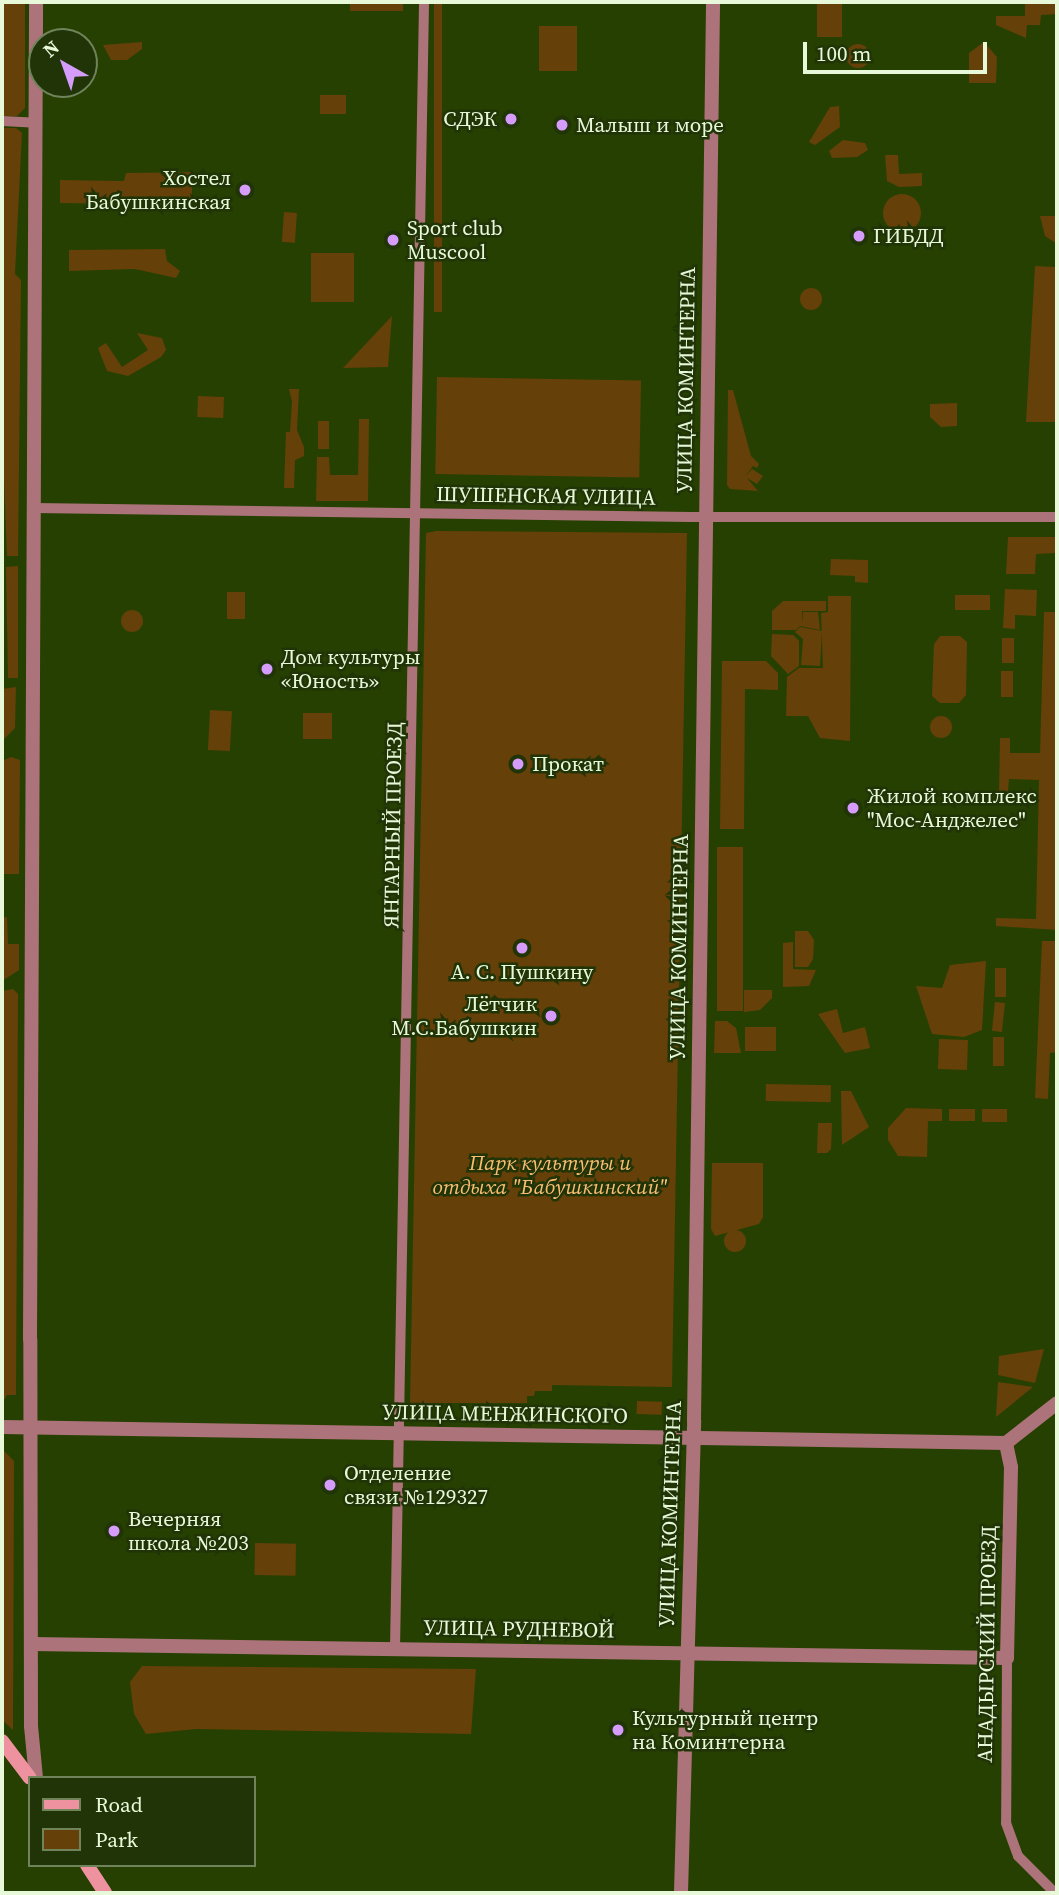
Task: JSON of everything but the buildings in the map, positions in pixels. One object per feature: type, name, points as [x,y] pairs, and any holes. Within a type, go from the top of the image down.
[{"type":"main road","points":[[2,1741],[28,1776]]},
{"type":"main road","points":[[88,1867],[105,1893]]},
{"type":"street","points":[[36,2],[31,1427],[31,1644],[36,1776]]},
{"type":"street","name":"ЯНТАРНЫЙ ПРОЕЗД","points":[[395,1649],[402,1433],[424,2]]},
{"type":"street","name":"УЛИЦА КОМИНТЕРНА","points":[[681,1893],[692,1439],[713,2]]},
{"type":"street","points":[[2,121],[36,123]]},
{"type":"street","name":"ШУШЕНСКАЯ УЛИЦА","points":[[34,508],[704,517],[1057,517]]},
{"type":"street","points":[[1006,1443],[1057,1403]]},
{"type":"street","name":"УЛИЦА МЕНЖИНСКОГО","points":[[2,1427],[1006,1443]]},
{"type":"street","name":"АНАДЫРСКИЙ ПРОЕЗД","points":[[1006,1443],[1011,1467],[1006,1823],[1018,1856],[1055,1893]]},
{"type":"street","name":"УЛИЦА РУДНЕВОЙ","points":[[31,1644],[1007,1658]]},
{"type":"green space","points":[[2,2],[25,2],[25,108],[17,116],[2,116]]},
{"type":"green space","points":[[350,2],[403,2],[403,11],[350,11]]},
{"type":"green space","points":[[434,2],[442,2],[442,312],[434,312]]},
{"type":"green space","points":[[817,2],[842,2],[842,37],[817,37]]},
{"type":"green space","points":[[1025,2],[1057,2],[1057,14],[1041,15],[1040,25],[1027,25],[1026,38],[996,25],[996,16],[1025,16]]},
{"type":"green space","points":[[539,26],[577,26],[577,71],[539,71]]},
{"type":"green space","points":[[142,42],[142,49],[127,60],[111,60],[103,45]]},
{"type":"green space","points":[[984,42],[997,57],[996,83],[969,83],[969,53]]},
{"type":"green space","points":[[858,44],[866,48],[870,56],[866,64],[858,68],[850,64],[846,56],[850,48]]},
{"type":"green space","points":[[320,95],[346,95],[346,114],[320,114]]},
{"type":"green space","points":[[839,106],[840,127],[815,145],[809,142],[830,107]]},
{"type":"green space","points":[[2,128],[16,128],[22,133],[15,274],[21,280],[18,556],[7,556],[2,428]]},
{"type":"green space","points":[[843,140],[865,143],[868,150],[857,157],[832,158],[829,151]]},
{"type":"green space","points":[[885,155],[898,155],[899,174],[922,173],[922,186],[899,187],[887,181]]},
{"type":"green space","points":[[192,172],[192,205],[60,203],[60,180],[124,181],[126,173]]},
{"type":"green space","points":[[902,194],[915,200],[921,213],[915,226],[902,232],[889,226],[883,213],[889,200]]},
{"type":"green space","points":[[284,212],[297,213],[295,243],[282,242]]},
{"type":"green space","points":[[1040,216],[1057,216],[1057,244],[1045,236]]},
{"type":"green space","points":[[165,249],[167,261],[180,271],[176,278],[135,269],[69,271],[69,250]]},
{"type":"green space","points":[[311,253],[354,253],[354,302],[311,302]]},
{"type":"green space","points":[[1035,266],[1057,267],[1057,422],[1026,422]]},
{"type":"green space","points":[[807,288],[815,288],[822,295],[822,303],[815,310],[807,310],[800,303],[800,295]]},
{"type":"green space","points":[[392,316],[388,367],[343,368]]},
{"type":"green space","points":[[137,333],[162,338],[166,350],[161,357],[128,376],[107,371],[98,348],[106,343],[122,367],[148,350]]},
{"type":"green space","points":[[437,377],[641,381],[639,478],[435,474]]},
{"type":"green space","points":[[289,389],[299,389],[297,430],[304,447],[304,456],[295,460],[294,488],[284,488],[286,432],[290,432],[292,401]]},
{"type":"green space","points":[[728,390],[733,390],[751,456],[759,464],[757,468],[753,466],[745,477],[752,469],[763,476],[757,484],[747,478],[758,491],[730,489],[727,485]]},
{"type":"green space","points":[[198,396],[224,397],[223,418],[197,417]]},
{"type":"green space","points":[[957,403],[957,426],[941,427],[930,417],[930,404]]},
{"type":"green space","points":[[359,419],[369,419],[368,501],[316,501],[317,457],[329,457],[330,475],[358,475]]},
{"type":"green space","points":[[318,421],[329,421],[329,449],[318,449]]},
{"type":"green space","name":"Парк культуры и отдыха \"Бабушкинский\"","points":[[426,533],[687,533],[672,1387],[552,1385],[552,1391],[535,1391],[534,1396],[527,1396],[527,1403],[410,1403]]},
{"type":"green space","points":[[1008,537],[1057,537],[1057,553],[1036,554],[1035,574],[1006,574]]},
{"type":"green space","points":[[831,559],[868,560],[868,583],[855,582],[855,576],[830,575]]},
{"type":"green space","points":[[18,566],[18,678],[8,678],[6,567]]},
{"type":"green space","points":[[1005,589],[1037,590],[1036,616],[1015,615],[1015,629],[1003,628]]},
{"type":"green space","points":[[227,592],[245,592],[245,619],[227,619]]},
{"type":"green space","points":[[955,595],[990,595],[990,610],[955,610]]},
{"type":"green space","points":[[828,596],[851,596],[850,741],[820,738],[808,716],[786,716],[787,677],[799,668],[823,668],[821,613],[828,612]]},
{"type":"green space","points":[[783,601],[826,601],[826,611],[802,611],[803,623],[803,612],[818,612],[820,630],[800,626],[796,630],[772,630],[772,611]]},
{"type":"green space","points":[[128,610],[136,610],[143,617],[143,625],[136,632],[128,632],[121,625],[121,617]]},
{"type":"green space","points":[[1044,612],[1057,612],[1057,930],[996,926],[996,918],[1036,919],[1039,780],[1009,779],[1008,792],[999,792],[1000,738],[1010,738],[1010,753],[1040,753]]},
{"type":"green space","points":[[800,627],[822,631],[820,666],[801,665],[803,639],[795,632]]},
{"type":"green space","points":[[772,634],[793,635],[799,641],[799,666],[788,674],[771,656]]},
{"type":"green space","points":[[940,636],[960,636],[967,642],[966,695],[959,703],[940,703],[932,696],[934,644]]},
{"type":"green space","points":[[1002,638],[1014,638],[1014,663],[1002,663]]},
{"type":"green space","points":[[722,661],[766,661],[778,673],[778,690],[745,689],[744,829],[720,829]]},
{"type":"green space","points":[[1001,671],[1013,671],[1013,697],[1001,697]]},
{"type":"green space","points":[[16,687],[15,728],[2,741],[2,689]]},
{"type":"green space","points":[[210,710],[232,711],[230,751],[208,750]]},
{"type":"green space","points":[[303,713],[332,713],[332,739],[303,739]]},
{"type":"green space","points":[[941,716],[949,719],[952,727],[949,735],[941,738],[933,735],[930,727],[933,719]]},
{"type":"green space","points":[[11,757],[20,760],[19,874],[2,874],[2,761]]},
{"type":"green space","points":[[717,847],[743,847],[743,1011],[717,1011]]},
{"type":"green space","points":[[7,917],[8,944],[19,944],[19,970],[2,981],[2,918]]},
{"type":"green space","points":[[795,931],[808,931],[814,940],[813,959],[808,967],[795,967]]},
{"type":"green space","points":[[1042,941],[1057,941],[1057,1052],[1050,1053],[1048,1099],[1035,1098]]},
{"type":"green space","points":[[793,942],[793,969],[816,970],[809,986],[783,987],[783,943]]},
{"type":"green space","points":[[986,961],[982,1030],[964,1037],[932,1034],[916,986],[942,988],[950,965]]},
{"type":"green space","points":[[995,968],[1006,968],[1006,997],[995,997]]},
{"type":"green space","points":[[13,989],[18,994],[16,1395],[7,1395],[2,1403],[2,991]]},
{"type":"green space","points":[[744,990],[772,990],[772,998],[760,1010],[744,1012]]},
{"type":"green space","points":[[995,1002],[1005,1003],[1002,1032],[992,1031]]},
{"type":"green space","points":[[837,1009],[843,1033],[865,1027],[870,1048],[845,1053],[818,1014]]},
{"type":"green space","points":[[715,1021],[727,1021],[736,1028],[741,1053],[714,1053]]},
{"type":"green space","points":[[745,1027],[776,1027],[776,1051],[745,1051]]},
{"type":"green space","points":[[993,1037],[1004,1037],[1004,1066],[993,1066]]},
{"type":"green space","points":[[939,1039],[968,1040],[967,1070],[938,1069]]},
{"type":"green space","points":[[766,1084],[831,1085],[831,1102],[766,1101]]},
{"type":"green space","points":[[841,1091],[851,1091],[869,1127],[842,1145]]},
{"type":"green space","points":[[906,1108],[942,1109],[942,1121],[928,1121],[927,1157],[898,1156],[888,1140],[888,1128]]},
{"type":"green space","points":[[949,1109],[975,1109],[975,1121],[949,1121]]},
{"type":"green space","points":[[982,1109],[1007,1109],[1007,1122],[982,1122]]},
{"type":"green space","points":[[818,1123],[832,1123],[831,1149],[827,1153],[817,1153]]},
{"type":"green space","points":[[712,1163],[763,1163],[763,1217],[759,1224],[715,1236],[711,1229]]},
{"type":"green space","points":[[735,1230],[743,1233],[746,1241],[743,1249],[735,1252],[727,1249],[724,1241],[727,1233]]},
{"type":"green space","points":[[1044,1349],[1035,1383],[998,1375],[999,1356]]},
{"type":"green space","points":[[998,1382],[1033,1387],[996,1417]]},
{"type":"green space","points":[[637,1401],[662,1402],[662,1415],[637,1414]]},
{"type":"green space","points":[[2,1449],[14,1461],[13,1730],[2,1720]]},
{"type":"green space","points":[[255,1543],[296,1544],[295,1576],[254,1575]]},
{"type":"green space","points":[[142,1666],[476,1669],[471,1734],[196,1729],[146,1734],[134,1714],[130,1682]]},
{"type":"place","name":"СДЭК","points":[[511,119]]},
{"type":"place","name":"Малыш и море","points":[[562,125]]},
{"type":"place","name":"Хостел Бабушкинская","points":[[245,190]]},
{"type":"place","name":"ГИБДД","points":[[859,236]]},
{"type":"place","name":"Sport club Muscool","points":[[393,240]]},
{"type":"place","name":"Дом культуры «Юность»","points":[[267,669]]},
{"type":"place","name":"Прокат","points":[[518,764]]},
{"type":"place","name":"Жилой комплекс \"Мос-Анджелес\"","points":[[853,808]]},
{"type":"place","name":"А. С. Пушкину","points":[[522,948]]},
{"type":"place","name":"Лётчик М.С.Бабушкин","points":[[551,1016]]},
{"type":"place","name":"Отделение связи №129327","points":[[330,1485]]},
{"type":"place","name":"Вечерняя школа №203","points":[[114,1531]]},
{"type":"place","name":"Культурный центр на Коминтерна","points":[[618,1730]]}]
